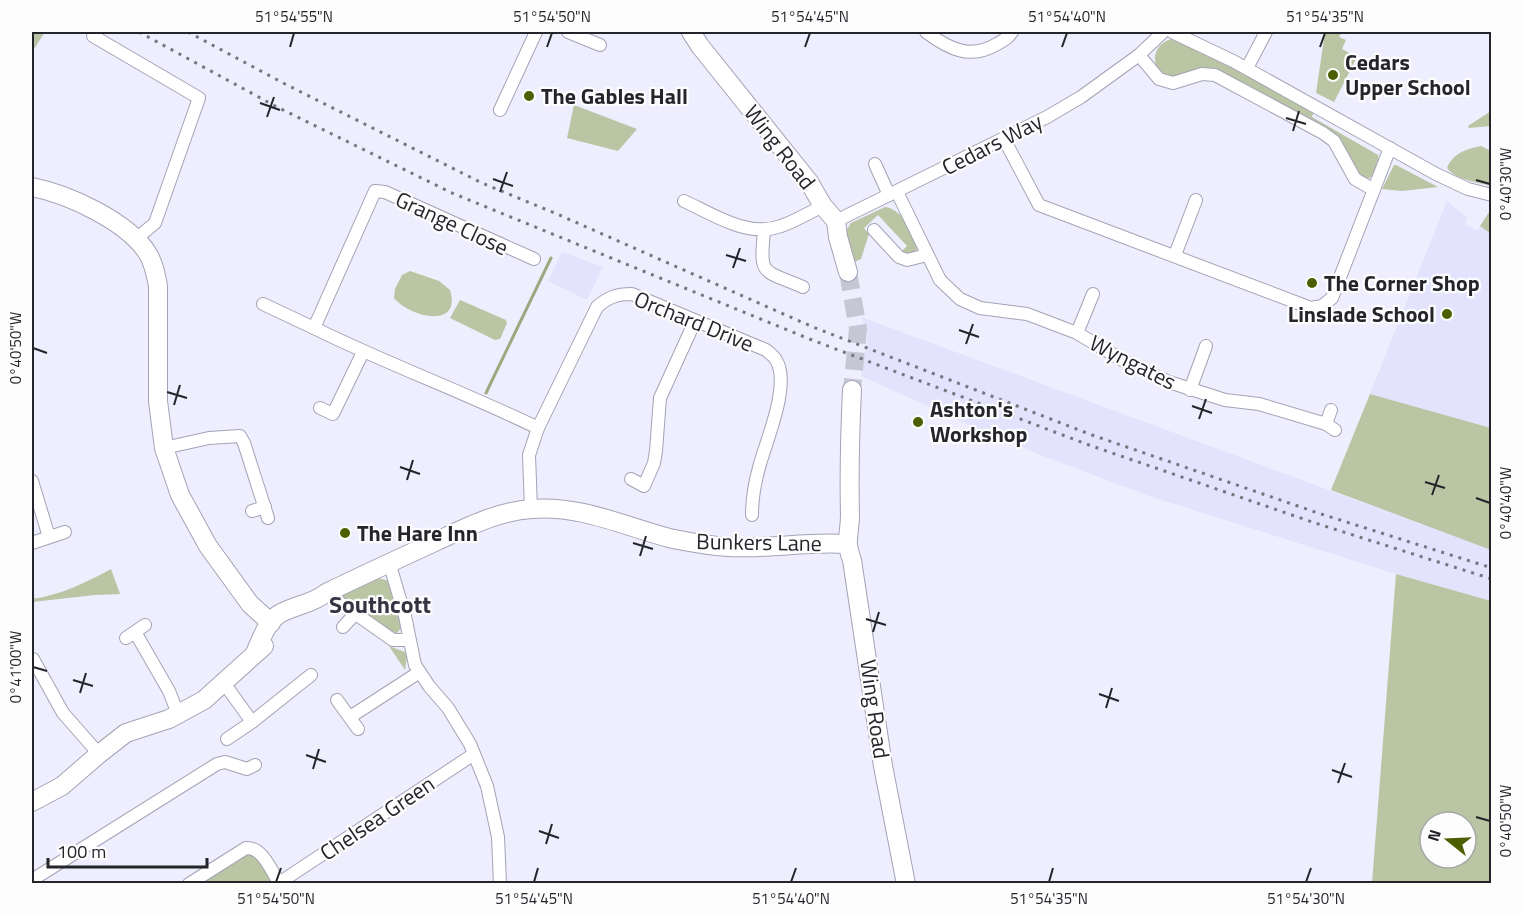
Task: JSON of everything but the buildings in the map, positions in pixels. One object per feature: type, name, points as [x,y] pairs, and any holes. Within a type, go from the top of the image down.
[{"type":"street","points":[[500,110],[536,32]]},
{"type":"street","points":[[568,32],[600,45]]},
{"type":"street","name":"Wing Road","points":[[692,32],[700,46],[810,182],[836,221],[848,272]]},
{"type":"street","points":[[926,32],[941,43],[962,52],[986,50],[1008,37],[1012,32]]},
{"type":"street","name":"Cedars Way","points":[[836,221],[1004,139],[1081,97],[1139,55],[1164,32]]},
{"type":"street","points":[[1172,32],[1247,68],[1447,179],[1468,189],[1491,195]]},
{"type":"street","points":[[1247,68],[1266,32]]},
{"type":"street","points":[[93,36],[199,98],[155,223],[136,239]]},
{"type":"street","points":[[1139,55],[1159,79],[1173,83],[1202,74],[1215,75],[1323,133],[1334,141],[1355,180],[1374,190]]},
{"type":"street","points":[[1004,139],[1039,205],[1311,308],[1322,306],[1332,298],[1390,148]]},
{"type":"street","name":"Wyngates","points":[[875,164],[940,280],[960,299],[980,308],[1028,314],[1077,333],[1124,361],[1190,390],[1225,400],[1259,404],[1330,427],[1331,410]]},
{"type":"street","points":[[32,187],[90,208],[136,239],[148,253],[158,286],[158,401],[164,448],[180,495],[208,546],[250,604],[271,623],[263,632],[255,653],[204,700],[178,714],[126,733],[62,786],[32,802]]},
{"type":"street","name":"Grange Close","points":[[314,328],[375,191],[386,192],[534,259]]},
{"type":"street","points":[[1175,255],[1196,200]]},
{"type":"street","points":[[684,201],[730,222],[764,230],[782,226],[824,206]]},
{"type":"street","points":[[764,230],[762,266],[766,272],[803,287]]},
{"type":"street","points":[[874,230],[899,257],[907,260],[927,255]]},
{"type":"street","name":"Orchard Drive","points":[[531,509],[529,455],[538,428],[597,307],[604,300],[621,294],[632,294],[766,350],[777,360],[781,378],[776,416],[753,491],[752,515]]},
{"type":"street","name":"Wyngates","points":[[1077,333],[1093,294]]},
{"type":"street","points":[[263,304],[363,352],[476,398],[538,428]]},
{"type":"street","points":[[631,479],[644,486],[654,463],[657,451],[660,398],[694,321]]},
{"type":"street","name":"Wyngates","points":[[1190,390],[1206,346]]},
{"type":"street","points":[[320,408],[333,414],[363,352]]},
{"type":"street","name":"Wing Road","points":[[852,390],[849,452],[850,527],[846,544],[852,560],[883,766],[906,884]]},
{"type":"street","points":[[164,448],[209,438],[240,436],[267,512],[252,511]]},
{"type":"street","points":[[32,481],[49,537]]},
{"type":"street","name":"Bunkers Lane","points":[[271,623],[283,622],[297,616],[308,604],[326,593],[468,527],[500,515],[531,509],[588,513],[671,538],[713,546],[846,544]]},
{"type":"street","points":[[32,543],[65,532]]},
{"type":"street","points":[[389,562],[405,616],[418,673],[448,708],[474,754],[487,786],[498,837],[500,884]]},
{"type":"street","points":[[336,600],[393,640],[409,640]]},
{"type":"street","points":[[343,627],[355,614]]},
{"type":"street","points":[[135,631],[170,691],[178,714]]},
{"type":"street","points":[[35,657],[63,713],[99,754]]},
{"type":"street","points":[[350,717],[418,673]]},
{"type":"street","points":[[227,739],[311,675]]},
{"type":"street","points":[[224,683],[252,722]]},
{"type":"street","points":[[337,700],[358,729]]},
{"type":"street","name":"Chelsea Green","points":[[189,884],[253,842],[280,883],[474,754]]},
{"type":"street","points":[[32,880],[201,781],[217,764],[225,762],[248,768],[255,765]]},
{"type":"shaded area","name":"Linslade School","points":[[1447,201],[1468,218],[1465,224],[1477,231],[1480,226],[1491,234],[1491,428],[1370,394]]},
{"type":"shaded area","points":[[562,252],[603,267],[587,300],[548,281]]},
{"type":"shaded area","points":[[861,317],[1491,550],[1491,601],[1396,574],[1152,497],[969,425],[861,376],[868,334]]},
{"type":"green space","points":[[32,32],[45,32],[32,52]]},
{"type":"green space","name":"Cedars Upper School","points":[[1325,32],[1342,32],[1339,37],[1346,40],[1342,49],[1357,57],[1334,102],[1316,93]]},
{"type":"green space","points":[[1175,38],[1181,39],[1314,111],[1312,117],[1378,155],[1378,165],[1374,174],[1368,179],[1358,176],[1346,151],[1222,73],[1176,79],[1158,72],[1155,55],[1159,46]]},
{"type":"green space","points":[[574,105],[637,129],[618,151],[567,138]]},
{"type":"green space","points":[[1491,111],[1491,126],[1469,128],[1468,126]]},
{"type":"green space","points":[[1481,146],[1491,151],[1491,186],[1461,178],[1447,168],[1457,155]]},
{"type":"green space","points":[[1394,165],[1438,187],[1402,191],[1382,189]]},
{"type":"green space","points":[[885,207],[897,212],[913,232],[917,247],[916,253],[912,256],[900,253],[907,246],[878,215],[864,228],[869,234],[861,259],[852,263],[846,231],[851,223]]},
{"type":"green space","points":[[1491,209],[1491,234],[1480,226]]},
{"type":"green space","points":[[410,271],[439,281],[450,290],[452,303],[448,311],[442,315],[421,314],[401,305],[394,298],[395,289],[402,275]]},
{"type":"green space","points":[[460,300],[506,320],[507,323],[500,339],[495,340],[450,318]]},
{"type":"green space","points":[[1370,394],[1491,428],[1491,550],[1331,490]]},
{"type":"green space","points":[[111,569],[120,594],[32,602],[32,599],[73,588]]},
{"type":"green space","points":[[1396,574],[1491,601],[1491,883],[1372,883]]},
{"type":"green space","points":[[378,578],[389,581],[402,627],[397,633],[390,632],[339,597]]},
{"type":"green space","points":[[389,646],[405,652],[407,657],[405,670]]},
{"type":"green space","points":[[245,853],[255,855],[274,884],[199,884]]},
{"type":"waterway","points":[[486,393],[551,258]]},
{"type":"tunnel","points":[[848,272],[858,329],[852,390]]},
{"type":"railway","points":[[139,32],[277,107],[452,193],[812,340],[1089,445],[1315,523],[1492,579]]},
{"type":"railway","points":[[188,32],[285,84],[482,183],[813,327],[1092,435],[1318,513],[1492,568]]},
{"type":"place","name":"Cedars Upper School","points":[[1333,75]]},
{"type":"place","name":"The Gables Hall","points":[[529,96]]},
{"type":"place","name":"The Corner Shop","points":[[1312,283]]},
{"type":"place","name":"Linslade School","points":[[1447,314]]},
{"type":"place","name":"Ashton's Workshop","points":[[918,422]]},
{"type":"place","name":"The Hare Inn","points":[[345,533]]},
{"type":"district","name":"Southcott","points":[[380,604]]}]
